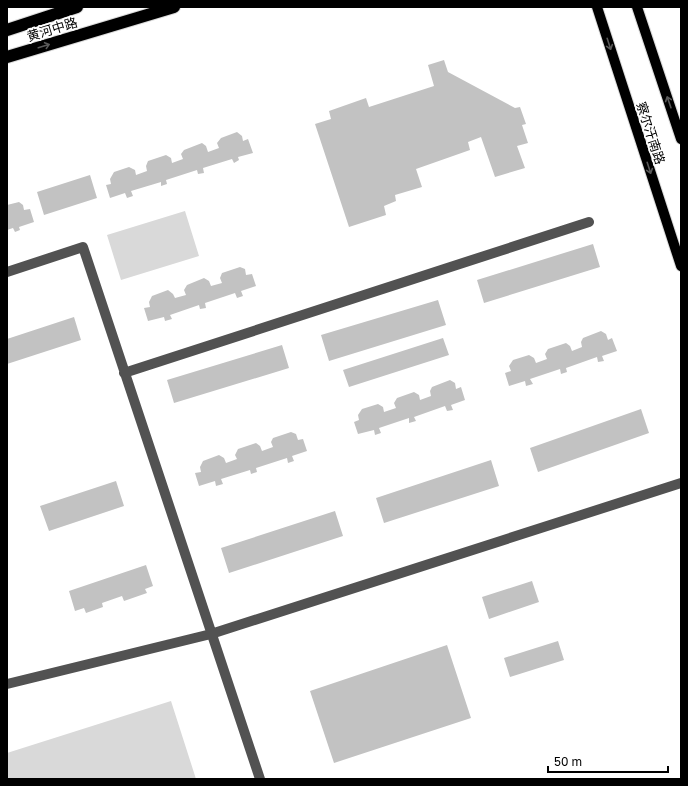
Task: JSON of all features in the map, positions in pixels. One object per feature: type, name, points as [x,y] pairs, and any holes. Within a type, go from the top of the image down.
[{"type":"highway","name":"黄河中路","points":[[7,30],[77,7]]},
{"type":"highway","name":"黄河中路","points":[[7,57],[174,7]]},
{"type":"main road","name":"察尔汗南路","points":[[597,7],[681,266]]},
{"type":"main road","name":"察尔汗南路","points":[[637,7],[681,139]]},
{"type":"street","points":[[124,373],[589,222]]},
{"type":"street","points":[[7,272],[83,247],[210,634],[260,779]]},
{"type":"street","points":[[7,684],[210,634],[681,483]]},
{"type":"shaded area","points":[[185,211],[199,256],[121,280],[107,235]]},
{"type":"shaded area","points":[[171,701],[196,779],[7,779],[7,753]]},
{"type":"building","points":[[444,60],[448,72],[515,108],[520,107],[526,124],[522,125],[528,143],[517,146],[525,168],[495,177],[481,137],[468,142],[470,150],[416,169],[422,187],[395,195],[396,201],[384,206],[386,215],[349,227],[315,124],[331,119],[329,111],[366,98],[369,107],[434,86],[428,65]]},
{"type":"building","points":[[237,132],[242,136],[243,141],[248,139],[253,153],[238,157],[239,160],[234,163],[232,159],[203,168],[204,173],[198,174],[197,170],[166,180],[167,184],[161,186],[161,182],[131,191],[133,196],[127,198],[125,193],[110,198],[106,185],[111,184],[110,179],[114,172],[129,167],[135,170],[136,175],[147,171],[146,166],[148,161],[166,155],[171,158],[172,163],[183,159],[181,154],[184,150],[202,143],[206,146],[208,152],[219,148],[217,143],[221,138]]},
{"type":"building","points":[[90,175],[97,198],[44,215],[37,192]]},
{"type":"building","points":[[19,202],[23,205],[24,210],[30,209],[34,222],[19,227],[20,230],[15,232],[13,228],[7,230],[7,205]]},
{"type":"building","points":[[593,244],[600,267],[484,303],[477,280]]},
{"type":"building","points":[[240,267],[245,269],[246,275],[252,274],[256,286],[241,291],[243,296],[237,298],[235,293],[205,303],[206,308],[200,309],[199,305],[170,315],[172,319],[165,321],[164,317],[148,321],[144,308],[150,307],[149,302],[152,296],[168,290],[175,298],[186,295],[184,290],[187,285],[204,278],[209,281],[211,286],[222,283],[220,278],[222,273]]},
{"type":"building","points":[[438,300],[446,325],[329,361],[321,335]]},
{"type":"building","points":[[74,317],[81,340],[7,364],[7,339]]},
{"type":"building","points":[[601,331],[606,334],[608,340],[612,338],[617,351],[602,356],[604,361],[598,362],[597,357],[566,368],[567,372],[561,374],[560,369],[530,379],[533,384],[526,386],[525,381],[509,386],[505,373],[511,371],[509,366],[513,360],[529,355],[534,358],[536,363],[547,359],[545,354],[548,349],[566,343],[570,346],[572,351],[582,347],[581,342],[583,338]]},
{"type":"building","points":[[443,338],[449,355],[349,387],[343,370]]},
{"type":"building","points":[[282,345],[289,368],[174,403],[167,380]]},
{"type":"building","points":[[450,380],[455,383],[456,389],[461,387],[465,400],[451,405],[453,410],[447,411],[445,406],[414,417],[416,421],[409,423],[409,418],[379,428],[381,433],[375,435],[374,430],[358,434],[354,422],[359,420],[358,415],[362,409],[378,404],[383,407],[384,412],[396,408],[394,403],[397,398],[414,392],[419,395],[420,400],[431,396],[430,391],[432,387]]},
{"type":"building","points":[[641,409],[649,433],[538,472],[530,448]]},
{"type":"building","points":[[291,432],[296,434],[298,440],[303,439],[307,451],[292,456],[294,461],[288,463],[287,458],[256,468],[257,472],[251,474],[250,470],[221,479],[223,484],[216,486],[215,481],[199,486],[195,473],[201,472],[200,467],[203,461],[219,455],[224,458],[226,463],[237,459],[235,455],[238,449],[256,443],[260,446],[262,451],[273,447],[271,442],[273,438]]},
{"type":"building","points":[[491,460],[499,486],[384,523],[376,498]]},
{"type":"building","points":[[116,481],[124,506],[49,531],[40,506]]},
{"type":"building","points":[[335,511],[343,536],[229,573],[221,548]]},
{"type":"building","points":[[146,565],[153,586],[145,589],[147,593],[124,601],[122,596],[102,603],[103,607],[86,613],[84,608],[75,611],[69,591]]},
{"type":"building","points":[[532,581],[539,602],[489,619],[482,597]]},
{"type":"building","points":[[558,641],[564,660],[510,677],[504,658]]},
{"type":"building","points":[[447,645],[471,718],[334,763],[310,691]]}]
